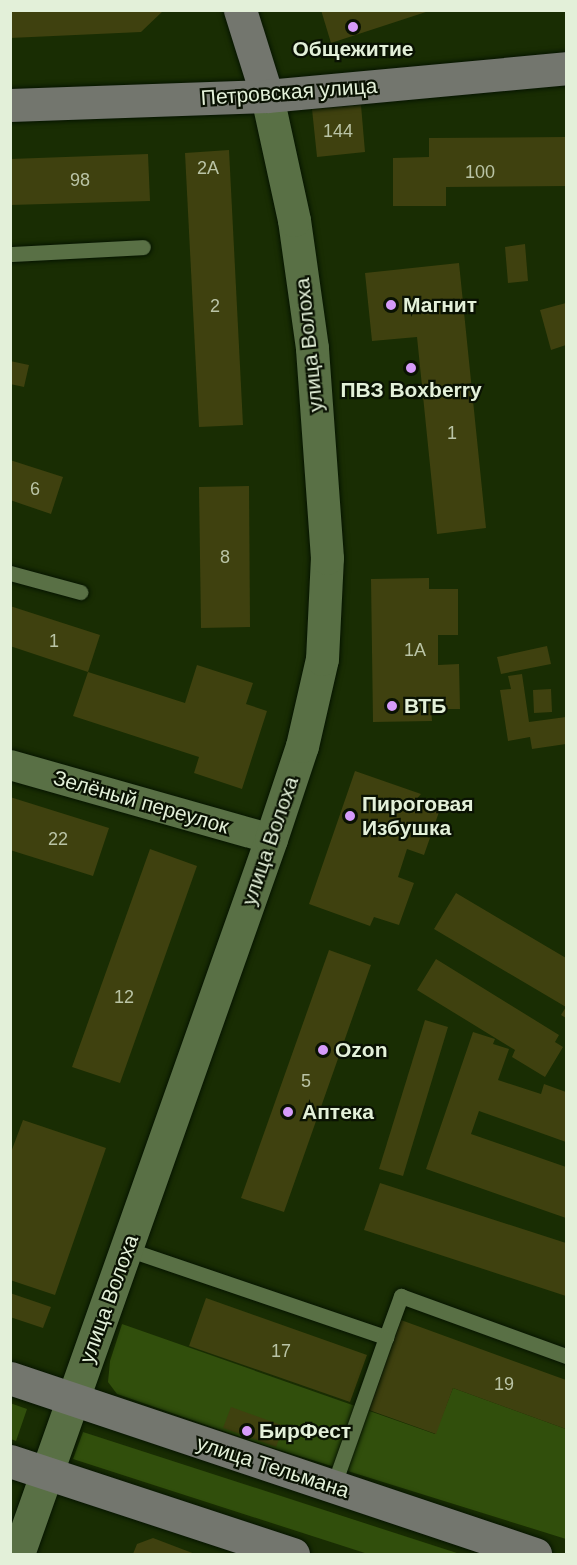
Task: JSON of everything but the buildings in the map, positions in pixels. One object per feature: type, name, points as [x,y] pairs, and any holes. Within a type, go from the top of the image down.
[{"type":"main road","points":[[240,10],[267,96]]},
{"type":"main road","name":"Петровская улица","points":[[10,105],[267,96],[567,68]]},
{"type":"main road","name":"улица Тельмана","points":[[10,1378],[535,1554]]},
{"type":"main road","points":[[10,1461],[293,1554]]},
{"type":"street","name":"улица Волоха","points":[[18,1554],[271,839],[302,746],[322,659],[327,558],[312,348],[294,220],[267,96]]},
{"type":"street","name":"Зелёный переулок","points":[[10,765],[271,839]]},
{"type":"lane","points":[[10,254],[142,247]]},
{"type":"lane","points":[[10,573],[80,592]]},
{"type":"lane","points":[[127,1249],[386,1337]]},
{"type":"lane","points":[[333,1487],[401,1296],[567,1356]]},
{"type":"green space","points":[[122,1324],[435,1434],[453,1388],[566,1429],[566,1539],[267,1446],[117,1394],[108,1382],[110,1361]]},
{"type":"green space","points":[[10,1403],[27,1409],[16,1441],[11,1439]]},
{"type":"green space","points":[[83,1432],[460,1554],[368,1554],[73,1459]]},
{"type":"place","name":"Общежитие","points":[[353,27]]},
{"type":"place","name":"Магнит","points":[[391,305]]},
{"type":"place","name":"ПВЗ Boxberry","points":[[411,368]]},
{"type":"place","name":"ВТБ","points":[[392,706]]},
{"type":"place","name":"Пироговая Избушка","points":[[350,816]]},
{"type":"place","name":"Ozon","points":[[323,1050]]},
{"type":"place","name":"Аптека","points":[[288,1112]]},
{"type":"place","name":"БирФест","points":[[247,1431]]}]
